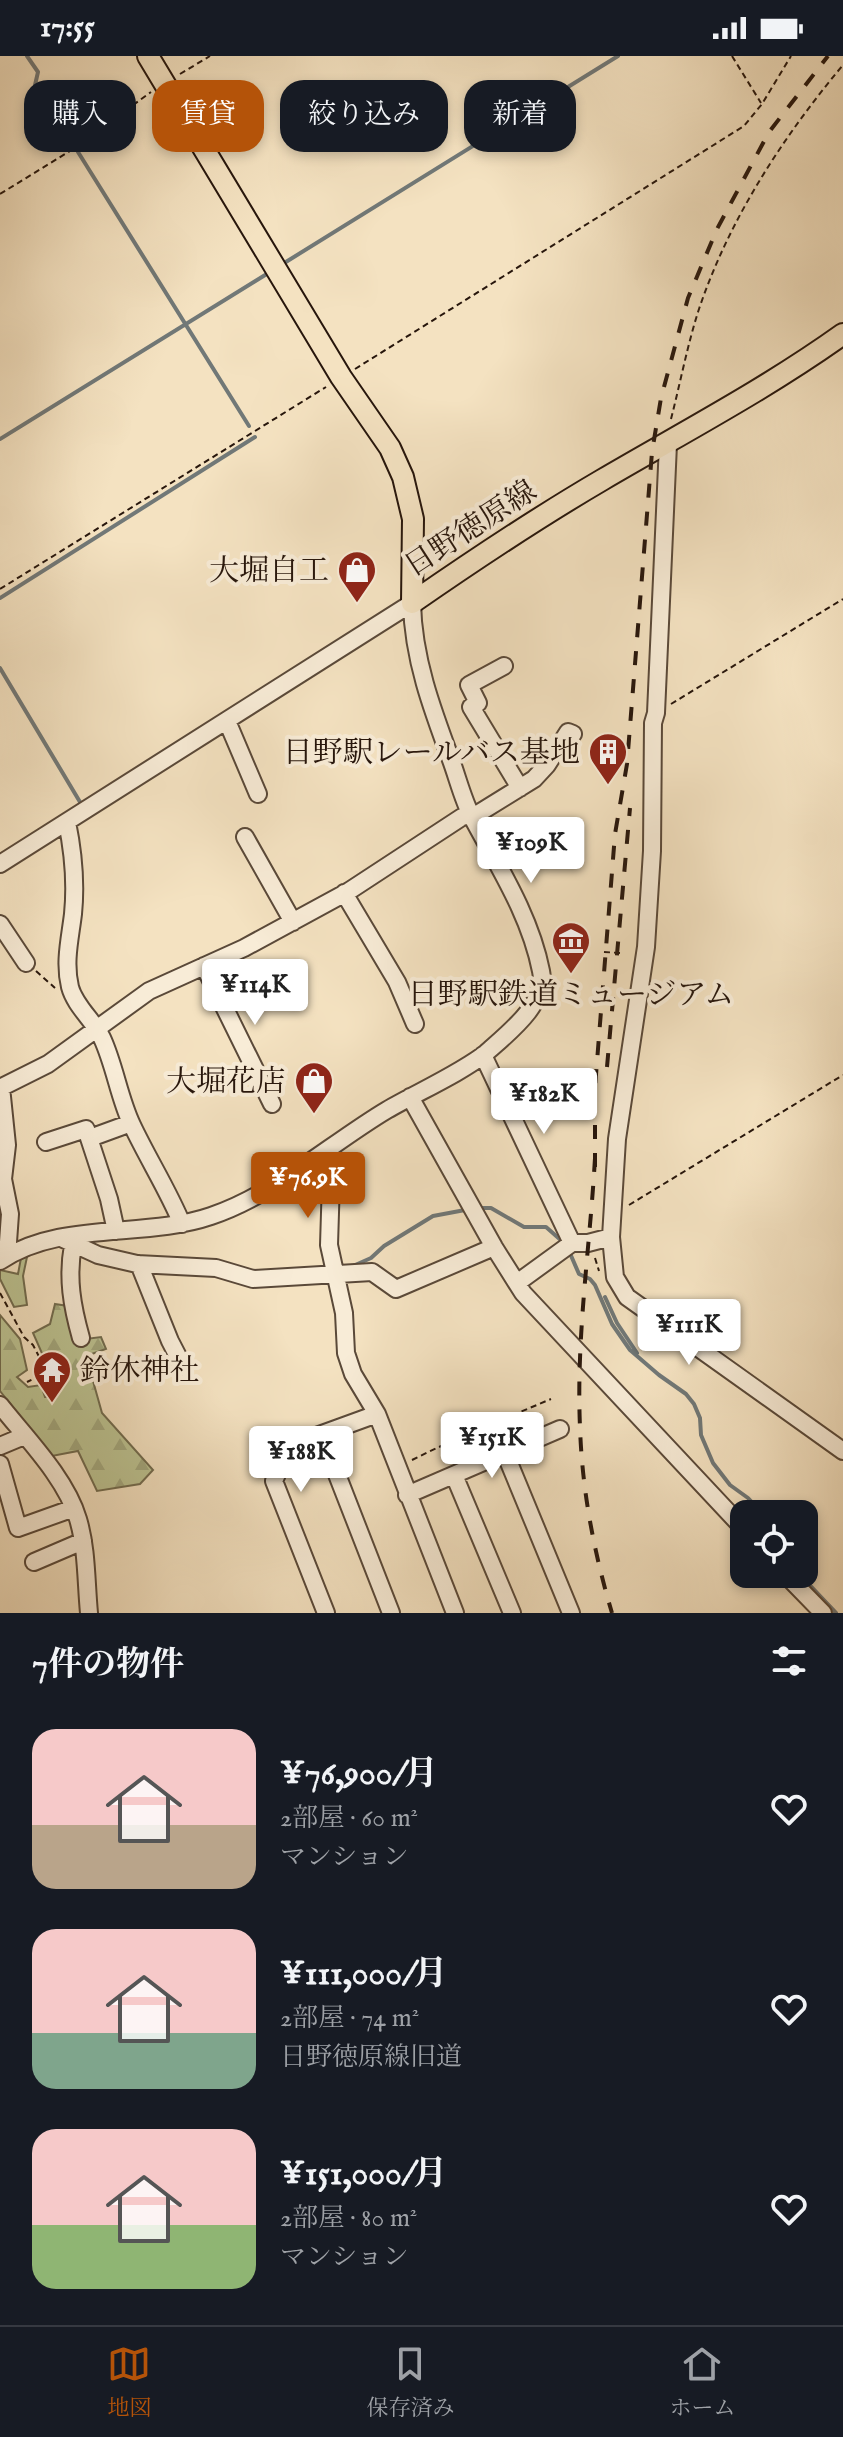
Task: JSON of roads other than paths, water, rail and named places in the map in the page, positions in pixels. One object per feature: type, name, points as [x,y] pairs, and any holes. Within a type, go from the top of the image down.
[{"type":"main road","name":"日野徳原線","points":[[148,56],[341,377],[390,448],[403,477],[413,519],[412,603]]},
{"type":"main road","name":"日野徳原線","points":[[412,603],[501,542],[602,480],[756,393],[843,334]]},
{"type":"street","points":[[668,444],[656,713],[653,723],[652,851],[646,947],[617,1139],[611,1237],[615,1277],[627,1297],[843,1451]]},
{"type":"street","points":[[0,864],[412,603]]},
{"type":"street","points":[[4,1258],[20,1248],[116,1231],[182,1224],[211,1217],[243,1203],[410,1097],[483,1055],[532,1004],[541,988],[542,974],[506,877],[470,814],[429,699],[412,628],[412,603]]},
{"type":"street","points":[[504,666],[469,685],[478,703],[471,707],[520,788]]},
{"type":"street","points":[[227,721],[258,794]]},
{"type":"street","points":[[4,1258],[10,1214],[3,1179],[7,1145],[0,1088],[48,1064],[149,991],[293,922],[462,817],[479,813],[520,788],[547,765],[568,732],[573,734]]},
{"type":"street","points":[[67,822],[73,883],[67,966],[71,991],[97,1027],[109,1053],[131,1123],[182,1224]]},
{"type":"street","points":[[245,837],[293,922]]},
{"type":"street","points":[[344,893],[397,982],[415,1024]]},
{"type":"street","points":[[0,924],[26,963]]},
{"type":"street","points":[[204,966],[272,1104]]},
{"type":"street","points":[[483,1055],[572,1243]]},
{"type":"street","points":[[410,1097],[517,1283],[730,1514]]},
{"type":"street","points":[[90,1138],[131,1123]]},
{"type":"street","points":[[46,1142],[86,1129],[116,1231]]},
{"type":"street","points":[[321,1154],[331,1180],[328,1231],[344,1313],[346,1353],[353,1374],[377,1414],[455,1613]]},
{"type":"street","points":[[517,1283],[572,1243],[588,1243],[611,1237]]},
{"type":"street","points":[[67,1242],[98,1255],[139,1264],[216,1268],[253,1279],[372,1272],[396,1289],[494,1247]]},
{"type":"street","points":[[67,1242],[71,1302],[81,1338]]},
{"type":"street","points":[[139,1264],[184,1368]]},
{"type":"street","points":[[0,1405],[66,1490],[74,1508],[83,1541],[89,1613]]},
{"type":"street","points":[[326,1613],[274,1481],[289,1446],[377,1414]]},
{"type":"street","points":[[407,1495],[560,1429]]},
{"type":"street","points":[[0,1446],[24,1436]]},
{"type":"street","points":[[322,1436],[391,1613]]},
{"type":"street","points":[[505,1453],[571,1613]]},
{"type":"street","points":[[0,1464],[18,1528],[74,1508]]},
{"type":"street","points":[[454,1475],[512,1613]]},
{"type":"street","points":[[34,1562],[83,1541]]},
{"type":"street","points":[[799,1588],[823,1613]]},
{"type":"waterway","points":[[27,56],[38,72],[36,80]]},
{"type":"waterway","points":[[281,265],[618,56]]},
{"type":"waterway","points":[[78,152],[249,426]]},
{"type":"waterway","points":[[0,439],[270,272]]},
{"type":"waterway","points":[[0,598],[255,437]]},
{"type":"waterway","points":[[0,668],[80,802]]},
{"type":"waterway","points":[[480,1208],[491,1208],[524,1227],[546,1227],[563,1242]]},
{"type":"waterway","points":[[353,1266],[371,1258],[384,1246],[433,1216],[465,1210]]},
{"type":"waterway","points":[[569,1251],[579,1274],[595,1285],[612,1324],[630,1350],[686,1394],[694,1404],[700,1418],[701,1435],[713,1463],[730,1485],[750,1500]]},
{"type":"waterway","points":[[605,1297],[617,1323],[637,1353]]},
{"type":"waterway","points":[[812,1588],[836,1613]]},
{"type":"railway","points":[[595,1167],[595,1087],[615,834],[627,764],[652,452],[661,398],[688,298],[717,229],[769,132],[828,56]]},
{"type":"railway","points":[[607,1067],[630,808]]},
{"type":"railway","points":[[595,1158],[582,1326],[580,1427],[590,1521],[612,1613]]},
{"type":"place","name":"大堀自工","points":[[357,604]]},
{"type":"place","name":"日野駅レールバス基地","points":[[608,786]]},
{"type":"place","name":"日野駅鉄道ミュージアム","points":[[571,975]]},
{"type":"place","name":"大堀花店","points":[[314,1115]]},
{"type":"place","name":"鈴休神社","points":[[52,1404]]}]
